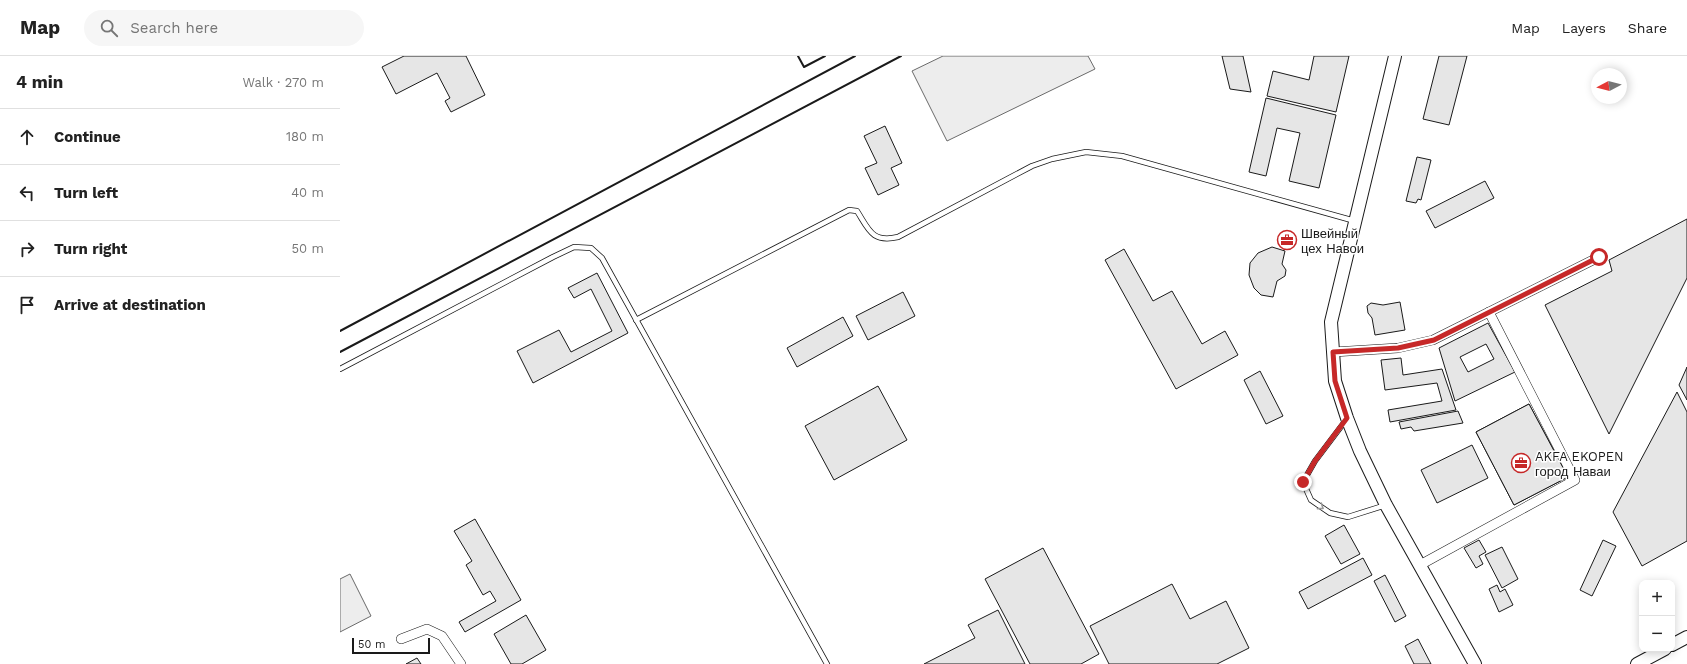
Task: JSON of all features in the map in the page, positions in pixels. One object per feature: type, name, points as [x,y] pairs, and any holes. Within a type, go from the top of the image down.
[{"type":"street","points":[[1395,56],[1331,322],[1335,381],[1360,451],[1386,505],[1476,664]]},
{"type":"street","points":[[1333,352],[1398,348],[1434,340],[1599,257]]},
{"type":"street","points":[[1420,565],[1575,480],[1489,312]]},
{"type":"street","points":[[401,639],[427,629],[442,636],[461,664]]},
{"type":"street","points":[[1675,644],[1687,638]]},
{"type":"street","points":[[1637,664],[1659,652]]},
{"type":"lane","points":[[636,320],[849,210],[857,212],[874,236],[887,240],[898,237],[1032,166],[1052,159],[1086,152],[1122,156],[1355,222]]},
{"type":"lane","points":[[340,369],[553,256],[574,247],[591,248],[602,258],[827,664]]},
{"type":"lane","points":[[1347,418],[1315,461],[1303,482],[1311,500],[1330,513],[1348,517],[1386,505]]},
{"type":"shaded area","points":[[943,56],[1088,56],[1095,69],[947,141],[912,71]]},
{"type":"shaded area","points":[[350,574],[371,616],[340,632],[340,579]]},
{"type":"building","points":[[404,56],[466,56],[485,95],[451,112],[445,101],[450,98],[437,73],[396,94],[382,67]]},
{"type":"building","points":[[1222,56],[1243,56],[1251,92],[1230,89]]},
{"type":"building","points":[[1314,56],[1349,56],[1336,112],[1267,96],[1273,71],[1309,80]]},
{"type":"building","points":[[1439,56],[1467,56],[1449,125],[1423,119]]},
{"type":"building","points":[[1266,98],[1336,115],[1319,188],[1289,181],[1300,133],[1277,128],[1266,176],[1249,172]]},
{"type":"building","points":[[885,126],[902,163],[891,168],[899,185],[878,195],[865,168],[877,163],[864,136]]},
{"type":"building","points":[[1417,157],[1431,160],[1421,200],[1418,199],[1416,203],[1406,201]]},
{"type":"building","points":[[1485,181],[1494,198],[1435,228],[1426,211]]},
{"type":"building","points":[[1687,219],[1687,278],[1609,434],[1545,305],[1612,271],[1609,260]]},
{"type":"building","points":[[1272,247],[1285,251],[1282,264],[1286,270],[1285,276],[1277,281],[1273,297],[1261,295],[1254,288],[1249,275],[1250,263],[1258,253]]},
{"type":"building","points":[[1124,249],[1153,301],[1172,291],[1202,344],[1225,331],[1238,355],[1176,389],[1105,260]]},
{"type":"building","points":[[597,273],[628,333],[533,383],[517,351],[559,330],[571,352],[612,331],[591,289],[574,298],[568,288]]},
{"type":"building","points":[[903,292],[915,316],[868,340],[856,316]]},
{"type":"building","points":[[1400,302],[1405,330],[1375,335],[1372,318],[1368,313],[1367,306],[1371,303],[1383,305]]},
{"type":"building","points":[[843,317],[853,336],[797,367],[787,348]]},
{"type":"building","points":[[1488,323],[1515,372],[1455,401],[1439,348]],"holes":[[[1486,344],[1494,359],[1468,372],[1460,357]]]},
{"type":"building","points":[[1401,358],[1403,375],[1442,369],[1456,410],[1390,422],[1388,410],[1442,401],[1437,383],[1385,390],[1381,360]]},
{"type":"building","points":[[1687,367],[1687,400],[1679,385]]},
{"type":"building","points":[[1260,371],[1283,416],[1266,424],[1244,380]]},
{"type":"building","points":[[878,386],[907,440],[834,480],[805,426]]},
{"type":"building","points":[[1677,392],[1687,412],[1687,541],[1642,566],[1613,512]]},
{"type":"building","points":[[1529,404],[1568,477],[1514,505],[1476,432]],"holes":[[[1525,428],[1544,464],[1519,478],[1500,442]]]},
{"type":"building","points":[[1529,404],[1568,477],[1514,505],[1476,432]]},
{"type":"building","points":[[1458,411],[1463,423],[1414,431],[1411,427],[1401,429],[1399,422]]},
{"type":"building","points":[[1472,445],[1488,478],[1437,503],[1421,470]]},
{"type":"building","points":[[475,519],[521,600],[465,632],[459,622],[496,601],[490,591],[483,595],[466,565],[472,561],[454,531]]},
{"type":"building","points":[[1344,525],[1360,554],[1341,564],[1325,536]]},
{"type":"building","points":[[1479,540],[1486,552],[1479,556],[1483,564],[1476,568],[1464,548]]},
{"type":"building","points":[[1603,540],[1616,546],[1592,596],[1580,590]]},
{"type":"building","points":[[1502,547],[1518,579],[1502,588],[1485,555]]},
{"type":"building","points":[[1043,548],[1099,654],[1081,664],[1030,664],[985,579]]},
{"type":"building","points":[[1363,558],[1372,575],[1308,609],[1299,592]]},
{"type":"building","points":[[1385,575],[1406,616],[1395,622],[1374,581]]},
{"type":"building","points":[[1172,584],[1190,619],[1226,601],[1249,648],[1217,664],[1109,664],[1090,626]]},
{"type":"building","points":[[1497,585],[1500,592],[1505,589],[1513,605],[1499,612],[1489,589]]},
{"type":"building","points":[[998,610],[1025,664],[924,664],[975,638],[968,625]]},
{"type":"building","points":[[526,615],[546,650],[522,664],[511,664],[494,634]]},
{"type":"building","points":[[1418,639],[1431,664],[1414,664],[1405,646]]},
{"type":"building","points":[[417,658],[421,664],[406,664]]},
{"type":"wall","points":[[798,56],[804,67],[825,56]]},
{"type":"wall","points":[[340,331],[855,56]]},
{"type":"wall","points":[[340,352],[901,56]]},
{"type":"place","name":"Швейный цех Навои","points":[[1287,240]]},
{"type":"place","name":"AKFA EKOPEN город Наваи","points":[[1521,463]]},
{"type":"route","points":[[1303,482],[1315,461],[1347,418],[1335,381],[1333,352],[1398,348],[1434,340],[1599,257]]}]
